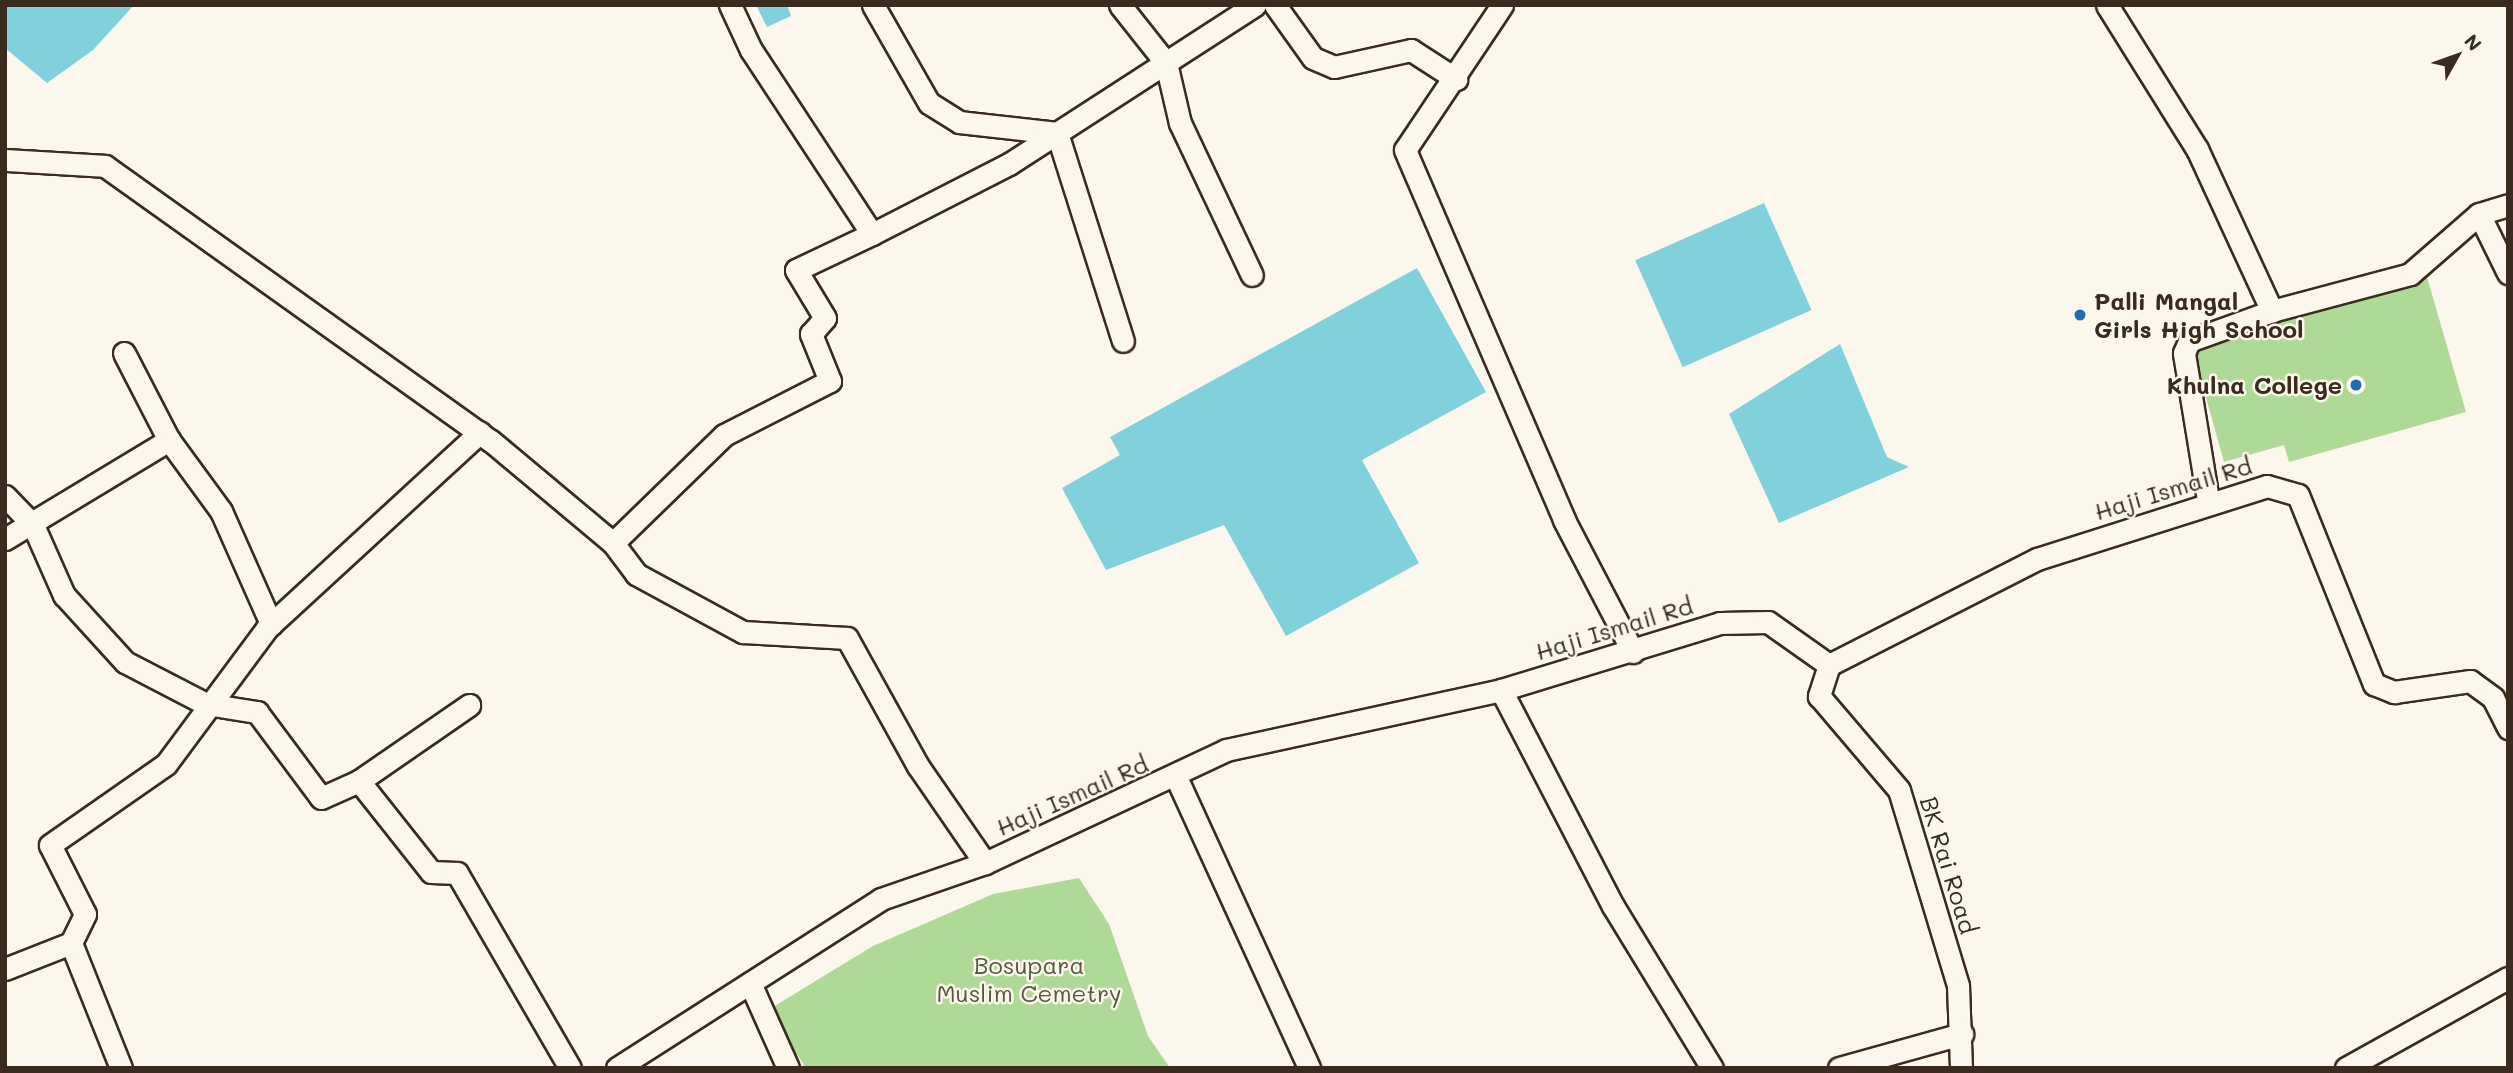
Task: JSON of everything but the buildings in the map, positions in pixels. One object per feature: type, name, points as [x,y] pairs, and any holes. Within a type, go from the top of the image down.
[{"type":"street","points":[[730,5],[751,50],[872,234]]},
{"type":"street","points":[[873,5],[929,103],[959,122],[1057,133]]},
{"type":"street","points":[[1120,5],[1166,63],[1180,123],[1252,275]]},
{"type":"street","points":[[613,543],[724,435],[830,381],[811,334],[825,318],[796,270],[961,192],[1255,5]]},
{"type":"street","points":[[1274,5],[1313,58],[1334,67],[1411,50],[1456,79]]},
{"type":"street","points":[[1502,5],[1456,79],[1405,150],[1564,520],[1633,652]]},
{"type":"street","points":[[2107,5],[2197,149],[2272,311]]},
{"type":"street","points":[[1057,133],[1123,341]]},
{"type":"street","points":[[5,160],[105,166],[480,432],[613,543],[636,574],[743,632],[847,638],[918,766],[985,863]]},
{"type":"street","points":[[2208,500],[2185,353],[2203,332],[2410,274],[2479,214],[2508,205]]},
{"type":"street","points":[[2479,214],[2508,274]]},
{"type":"street","points":[[124,354],[169,440],[221,511],[271,624]]},
{"type":"street","points":[[5,969],[71,943],[85,914],[50,845],[166,764],[206,704],[271,624],[480,432]]},
{"type":"street","points":[[5,539],[169,440]]},
{"type":"street","name":"Haji Ismail Rd","points":[[617,1068],[881,899],[985,863],[1176,777],[1226,750],[1501,690],[1633,652],[1720,623],[1768,622],[1829,664],[2037,559],[2208,500],[2267,486],[2298,495],[2374,684],[2394,692],[2470,681],[2493,698],[2508,728]]},
{"type":"street","points":[[5,496],[33,524],[64,595],[125,662],[206,704],[257,712],[321,798],[359,782],[469,705]]},
{"type":"street","name":"BK Rai Road","points":[[1829,664],[1819,696],[1899,790],[1958,986],[1962,1034],[1961,1068]]},
{"type":"street","points":[[1501,690],[1613,906],[1712,1068]]},
{"type":"street","points":[[1176,777],[1309,1068]]},
{"type":"street","points":[[359,782],[431,872],[457,873],[570,1068]]},
{"type":"street","points":[[71,943],[121,1068]]},
{"type":"street","points":[[2346,1068],[2508,978]]},
{"type":"street","points":[[750,983],[788,1068]]},
{"type":"street","points":[[1839,1068],[1962,1034]]},
{"type":"green space","name":"Khulna College","points":[[2427,277],[2466,412],[2289,462],[2284,445],[2224,462],[2191,344]]},
{"type":"green space","name":"Bosupara Muslim Cemetry","points":[[1079,878],[1109,924],[1148,1036],[1170,1068],[806,1068],[768,1010],[873,946],[993,894]]},
{"type":"water","points":[[5,5],[134,5],[93,50],[47,83],[5,48]]},
{"type":"water","points":[[756,5],[787,5],[791,16],[767,27]]},
{"type":"water","points":[[1764,203],[1812,310],[1683,367],[1635,260]]},
{"type":"water","points":[[1417,268],[1486,392],[1362,460],[1419,563],[1286,636],[1224,525],[1106,570],[1062,488],[1120,455],[1110,437]]},
{"type":"water","points":[[1840,344],[1887,457],[1909,467],[1779,523],[1729,414]]},
{"type":"place","name":"Palli Mangal Girls High School","points":[[2080,315]]},
{"type":"place","name":"Khulna College","points":[[2356,385]]}]
